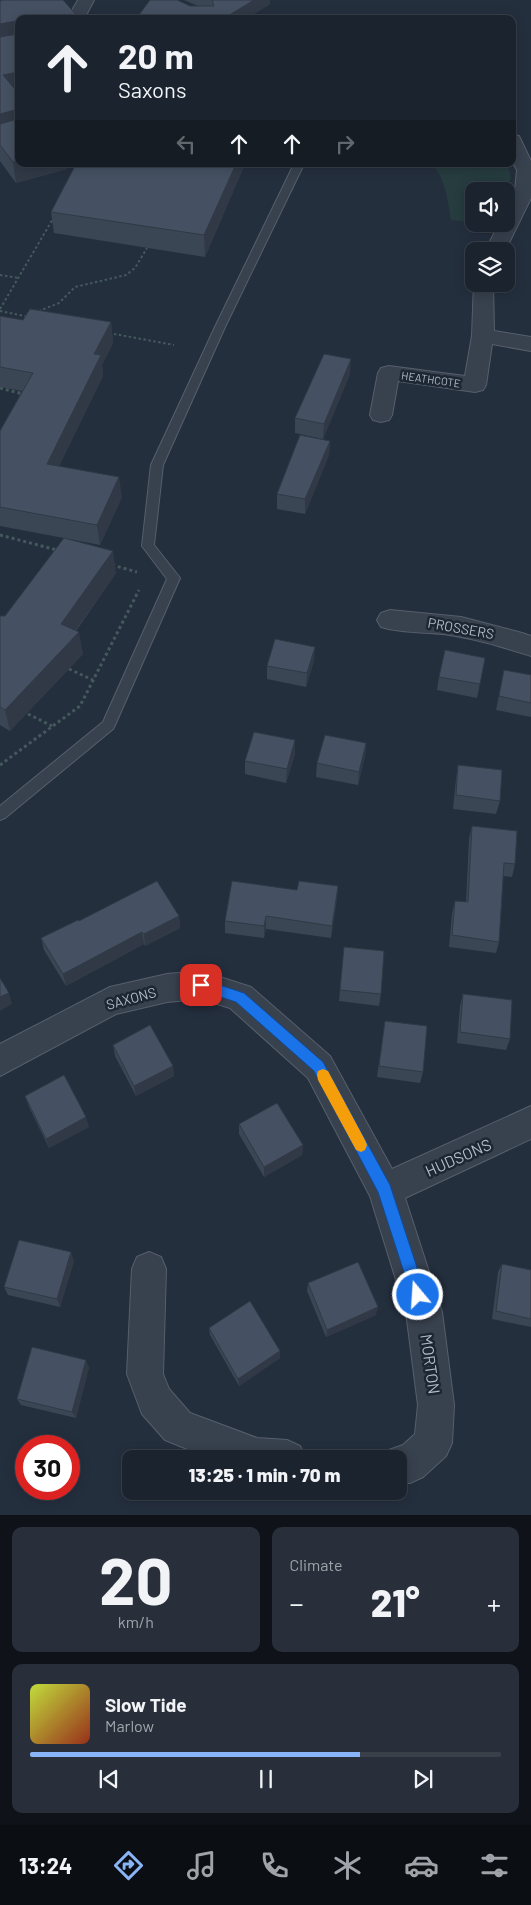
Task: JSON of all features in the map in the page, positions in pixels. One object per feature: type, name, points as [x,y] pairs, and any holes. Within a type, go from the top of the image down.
[{"type":"street","points":[[77,15],[86,0]]},
{"type":"street","points":[[500,242],[525,191],[526,170],[521,148]]},
{"type":"street","name":"HEATHCOTE","points":[[381,415],[389,373],[475,385],[484,336],[483,292]]},
{"type":"street","points":[[484,336],[531,344]]},
{"type":"street","name":"PROSSERS","points":[[390,620],[443,623],[505,636],[531,646]]},
{"type":"street","name":"SAXONS","points":[[0,1061],[110,1001],[168,988],[201,985],[240,997],[319,1067],[385,1190]]},
{"type":"street","name":"HUDSONS","points":[[385,1190],[531,1122]]},
{"type":"street","name":"MORTON","points":[[385,1190],[424,1312],[436,1405],[432,1443],[410,1464],[407,1464]]},
{"type":"street","points":[[150,1269],[145,1374],[154,1401],[178,1427],[239,1450]]},
{"type":"lane","points":[[0,814],[108,724],[174,578],[148,546],[157,465],[220,327],[298,167]]},
{"type":"path","points":[[30,317],[0,310],[58,211]]},
{"type":"path","points":[[26,325],[36,311],[58,303],[75,288],[126,276],[135,268],[147,248]]},
{"type":"path","points":[[0,275],[19,278]]},
{"type":"path","points":[[106,332],[174,345]]},
{"type":"path","points":[[0,388],[29,396]]},
{"type":"path","points":[[0,535],[64,552]]},
{"type":"path","points":[[0,765],[80,706],[147,574],[148,546]]},
{"type":"path","points":[[110,564],[147,574]]},
{"type":"path","points":[[69,669],[93,680]]},
{"type":"path","points":[[28,714],[52,726]]},
{"type":"green space","points":[[434,167],[509,167],[511,178],[509,182],[465,182],[465,222],[451,220],[440,176]]},
{"type":"building","points":[[63,0],[76,15],[15,15],[15,21],[0,24],[0,1]]},
{"type":"building","points":[[150,0],[177,0],[190,6],[214,6],[212,0],[254,0],[230,15],[139,15]]},
{"type":"building","points":[[15,34],[15,73],[3,75],[15,89],[15,110],[0,114],[0,37]]},
{"type":"building","points":[[15,120],[15,161],[13,162],[0,145],[0,124]]},
{"type":"building","points":[[74,167],[235,167],[204,235],[51,212]]},
{"type":"building","points":[[30,309],[111,322],[94,354],[101,355],[47,464],[119,477],[97,525],[0,507],[0,431],[33,373],[0,367],[0,316],[23,320]]},
{"type":"building","points":[[324,354],[351,359],[324,424],[295,418]]},
{"type":"building","points":[[300,435],[330,441],[305,499],[277,494]]},
{"type":"building","points":[[64,538],[113,551],[61,624],[79,632],[5,710],[0,707],[0,616],[5,616]]},
{"type":"building","points":[[275,639],[315,647],[307,673],[267,666]]},
{"type":"building","points":[[445,650],[485,658],[480,684],[439,677]]},
{"type":"building","points":[[504,670],[531,675],[531,703],[499,696]]},
{"type":"building","points":[[254,732],[295,740],[287,769],[245,761]]},
{"type":"building","points":[[325,735],[366,743],[359,772],[317,763]]},
{"type":"building","points":[[458,765],[502,770],[500,801],[456,795]]},
{"type":"building","points":[[472,826],[517,831],[515,864],[504,863],[499,942],[452,935],[455,901],[468,902]]},
{"type":"building","points":[[157,881],[179,916],[144,934],[142,932],[63,974],[41,938],[79,921]]},
{"type":"building","points":[[232,881],[297,890],[299,881],[338,886],[332,926],[266,916],[264,926],[225,921]]},
{"type":"building","points":[[344,947],[384,951],[381,994],[340,990]]},
{"type":"building","points":[[0,978],[9,993],[0,997]]},
{"type":"building","points":[[463,994],[512,1000],[510,1039],[460,1032]]},
{"type":"building","points":[[385,1021],[427,1026],[423,1072],[379,1066]]},
{"type":"building","points":[[150,1025],[173,1066],[134,1086],[113,1045]]},
{"type":"building","points":[[64,1075],[86,1117],[46,1139],[25,1096]]},
{"type":"building","points":[[277,1103],[303,1145],[264,1167],[239,1124]]},
{"type":"building","points":[[19,1240],[71,1252],[57,1299],[4,1287]]},
{"type":"building","points":[[358,1262],[378,1307],[327,1330],[308,1283]]},
{"type":"building","points":[[502,1264],[531,1270],[531,1319],[496,1311]]},
{"type":"building","points":[[250,1301],[280,1351],[238,1379],[209,1328]]},
{"type":"building","points":[[32,1347],[86,1360],[72,1412],[17,1399]]},
{"type":"slow traffic","points":[[323,1075],[361,1145]]},
{"type":"route","points":[[201,985],[240,997],[319,1067],[385,1190],[418,1295]]}]
